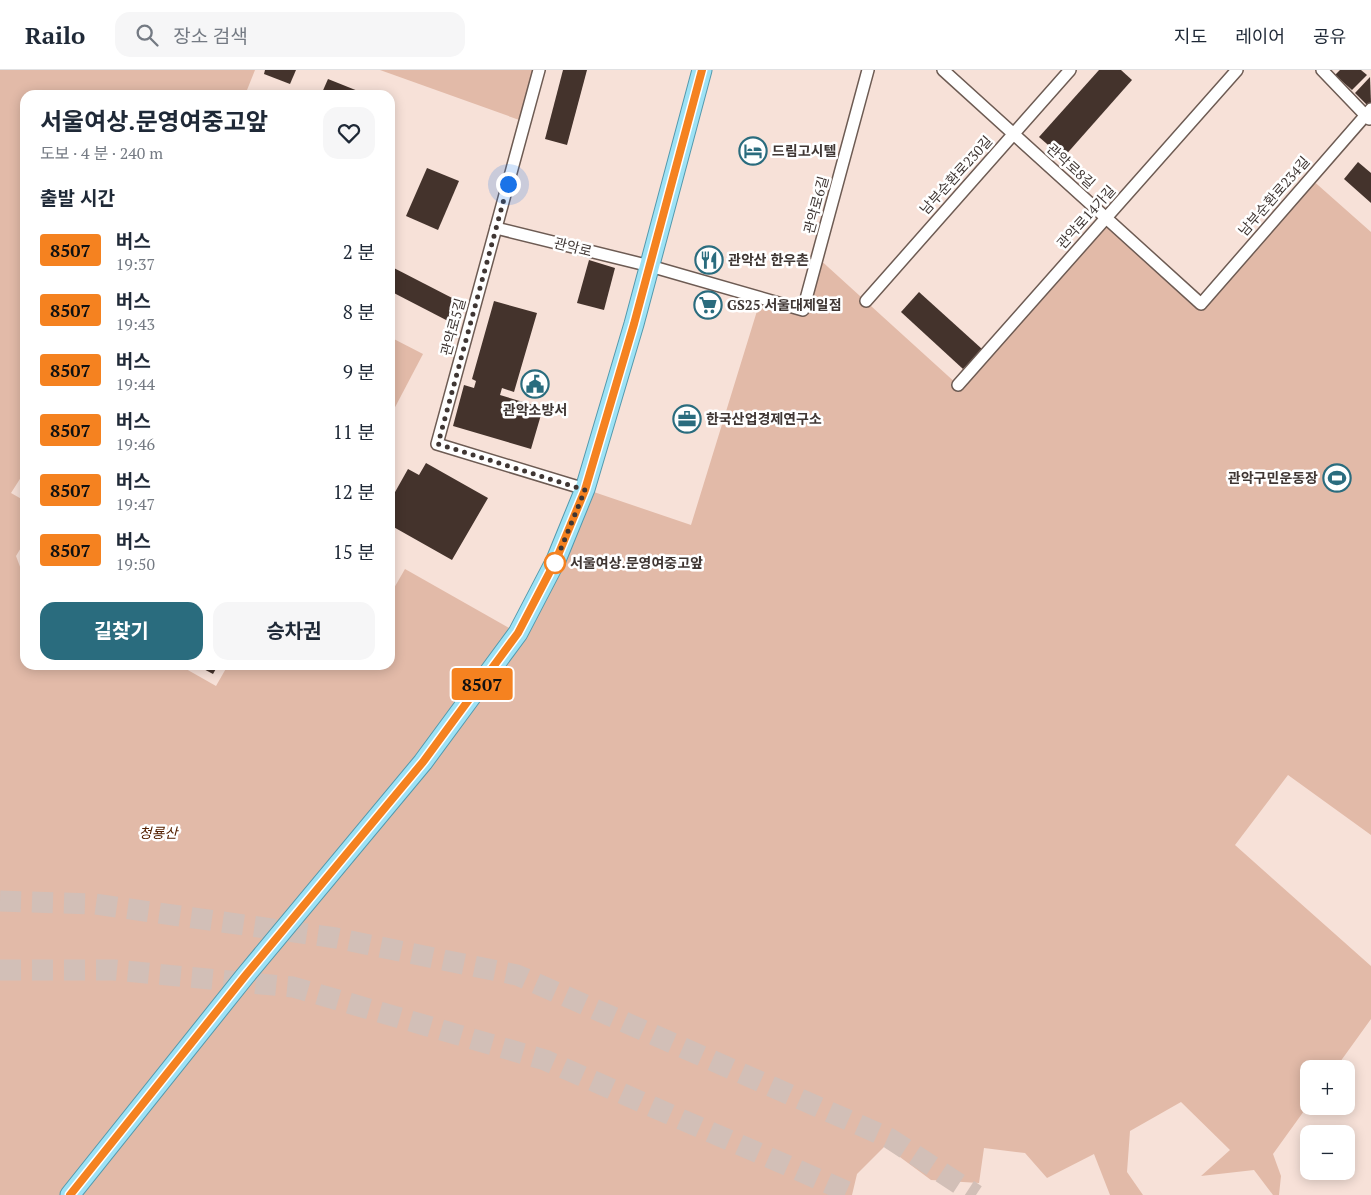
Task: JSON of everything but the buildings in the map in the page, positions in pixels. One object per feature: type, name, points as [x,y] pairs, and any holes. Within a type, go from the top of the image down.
[{"type":"main road","points":[[70,1195],[238,984],[423,762],[518,633],[538,598],[585,490],[650,266],[702,70]]},
{"type":"street","name":"관악로5길","points":[[539,70],[438,444],[585,490]]},
{"type":"street","name":"관악로6길","points":[[650,266],[803,310],[868,70]]},
{"type":"street","name":"관악로8길","points":[[943,70],[1200,304]]},
{"type":"street","name":"남부순환로230길","points":[[866,300],[1070,70]]},
{"type":"street","name":"관악로14가길","points":[[958,385],[1237,70]]},
{"type":"street","points":[[1322,70],[1369,115]]},
{"type":"street","name":"남부순환로234길","points":[[1200,304],[1369,115]]},
{"type":"street","name":"관악로","points":[[496,228],[650,266]]},
{"type":"green space","name":"청룡산","points":[[0,70],[255,70],[247,90],[20,90],[20,479],[11,493],[20,498],[20,549],[16,556],[20,567],[20,670],[188,670],[216,686],[225,670],[395,670],[395,586],[405,569],[518,633],[585,489],[691,525],[761,298],[803,309],[817,257],[958,385],[1106,218],[1200,304],[1310,178],[1371,232],[1371,835],[1288,775],[1235,845],[1371,966],[1371,1019],[1341,1060],[1300,1060],[1301,1115],[1273,1154],[1281,1176],[1279,1195],[1273,1195],[1254,1170],[1201,1176],[1230,1150],[1181,1102],[1130,1131],[1127,1172],[1143,1195],[1110,1195],[1094,1154],[1047,1178],[1025,1153],[984,1148],[979,1183],[931,1180],[885,1146],[857,1174],[852,1195],[0,1195]]},
{"type":"green space","points":[[380,70],[539,70],[525,122]]},
{"type":"green space","points":[[395,340],[423,354],[395,407]]},
{"type":"tunnel","points":[[0,901],[95,904],[336,938],[517,975],[889,1138],[976,1195]]},
{"type":"tunnel","points":[[0,970],[114,970],[293,987],[545,1060],[855,1195]]},
{"type":"bus line","name":"8507","points":[[70,1195],[245,976],[423,762],[518,633],[538,598],[571,526],[585,490],[634,324],[702,70]]},
{"type":"place","name":"드림고시텔","points":[[753,151]]},
{"type":"place","name":"관악산 한우촌","points":[[709,260]]},
{"type":"place","name":"GS25 서울대제일점","points":[[708,305]]},
{"type":"place","name":"관악소방서","points":[[535,384]]},
{"type":"place","name":"한국산업경제연구소","points":[[687,419]]},
{"type":"place","name":"관악구민운동장","points":[[1337,478]]},
{"type":"place","name":"서울여상.문영여중고앞","points":[[555,563]]},
{"type":"route","points":[[508,184],[438,444],[585,490],[555,563]]}]
